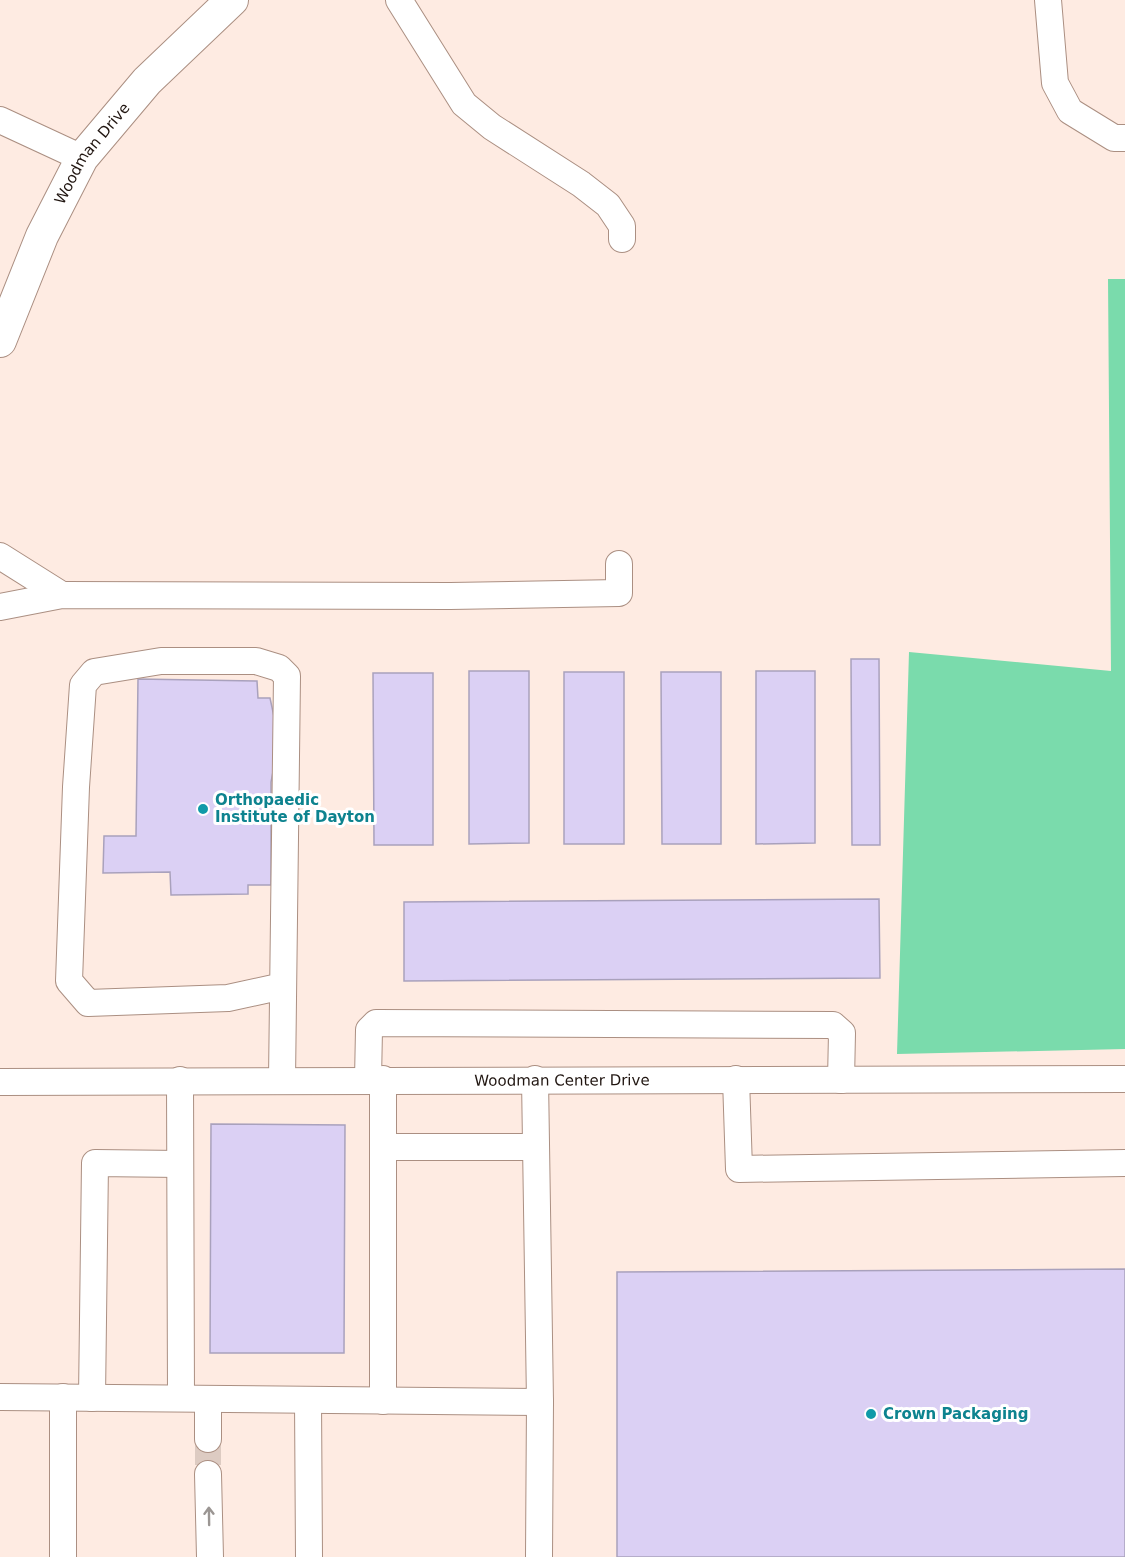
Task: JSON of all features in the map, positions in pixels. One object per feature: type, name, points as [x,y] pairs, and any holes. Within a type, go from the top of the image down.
[{"type":"main road","name":"Woodman Drive","points":[[0,340],[42,236],[82,158],[147,81],[232,0]]},
{"type":"street","points":[[399,0],[464,104],[492,127],[581,184],[608,205],[622,226],[622,239]]},
{"type":"street","points":[[1048,0],[1055,83],[1070,111],[1114,138],[1125,138]]},
{"type":"street","points":[[0,120],[82,158]]},
{"type":"street","points":[[0,556],[62,595]]},
{"type":"street","points":[[0,607],[62,595],[457,596],[619,593],[619,564]]},
{"type":"street","points":[[282,1080],[287,676],[279,668],[256,661],[161,661],[94,672],[83,685],[76,787],[69,981],[88,1002],[228,998],[283,986]]},
{"type":"street","points":[[383,1401],[383,1147],[369,1030],[376,1023],[833,1025],[842,1033],[842,1080]]},
{"type":"street","name":"Woodman Center Drive","points":[[0,1082],[376,1079],[1125,1079]]},
{"type":"street","points":[[535,1079],[540,1402],[539,1557]]},
{"type":"street","points":[[736,1079],[739,1169],[1125,1163]]},
{"type":"street","points":[[180,1080],[181,1398]]},
{"type":"street","points":[[383,1147],[536,1148]]},
{"type":"street","points":[[93,1398],[95,1163],[180,1164]]},
{"type":"street","points":[[0,1396],[540,1402]]},
{"type":"street","points":[[63,1397],[63,1557]]},
{"type":"street","points":[[207,1399],[208,1439]]},
{"type":"street","points":[[308,1400],[309,1557]]},
{"type":"street","points":[[208,1474],[210,1557]]},
{"type":"green space","points":[[1108,279],[1125,279],[1125,1049],[897,1054],[909,652],[1111,671]]},
{"type":"building","points":[[851,659],[879,659],[880,845],[852,845]]},
{"type":"building","points":[[469,671],[529,671],[529,843],[469,844]]},
{"type":"building","points":[[756,671],[815,671],[815,843],[756,844]]},
{"type":"building","points":[[564,672],[624,672],[624,844],[564,844]]},
{"type":"building","points":[[661,672],[721,672],[721,844],[662,844]]},
{"type":"building","points":[[373,673],[433,673],[433,845],[374,845]]},
{"type":"building","name":"Orthopaedic Institute of Dayton","points":[[138,679],[257,681],[258,698],[270,698],[279,740],[271,782],[271,885],[248,885],[248,894],[171,895],[170,872],[103,873],[104,836],[136,836]]},
{"type":"building","points":[[879,899],[880,978],[404,981],[404,902]]},
{"type":"building","points":[[211,1124],[345,1125],[344,1353],[210,1353]]},
{"type":"building","name":"Crown Packaging","points":[[1125,1269],[1125,1557],[617,1557],[617,1272]]},
{"type":"tunnel","points":[[208,1439],[208,1474]]},
{"type":"place","name":"Orthopaedic Institute of Dayton","points":[[203,809]]},
{"type":"place","name":"Crown Packaging","points":[[871,1414]]}]
